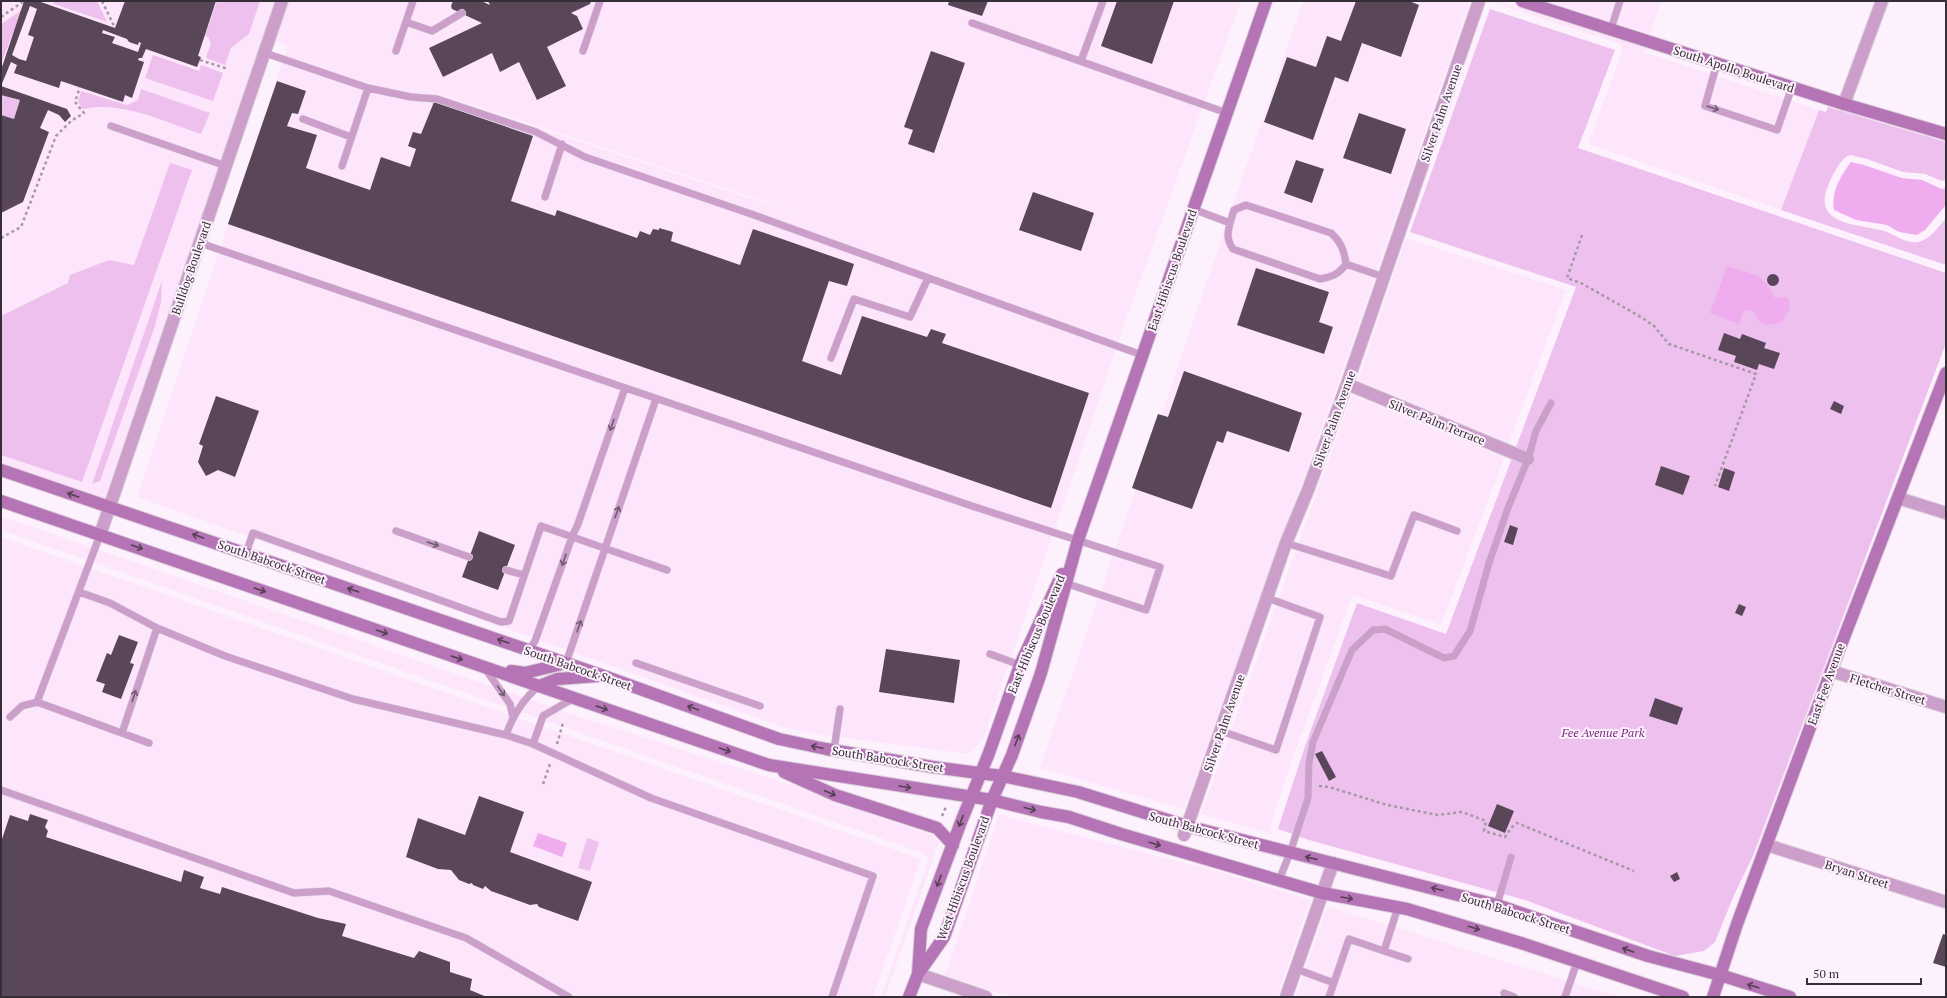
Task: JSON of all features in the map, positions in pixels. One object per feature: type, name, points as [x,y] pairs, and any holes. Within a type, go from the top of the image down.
[{"type":"main road","name":"East Hibiscus Boulevard","points":[[992,800],[1012,755],[1041,673],[1078,540],[1266,1]]},
{"type":"main road","name":"South Apollo Boulevard","points":[[1522,1],[1844,104],[1946,134]]},
{"type":"main road","name":"East Fee Avenue","points":[[1713,997],[1737,924],[1830,671],[1946,374]]},
{"type":"main road","name":"South Babcock Street","points":[[1,470],[529,650],[779,739],[834,750],[1002,776],[1078,792],[1186,831],[1333,863],[1497,905],[1648,956],[1720,975],[1790,997]]},
{"type":"main road","name":"South Babcock Street","points":[[1,501],[769,765],[992,800],[1069,817],[1322,893],[1398,907],[1522,942],[1683,997]]},
{"type":"main road","name":"East Hibiscus Boulevard","points":[[970,797],[1020,665],[1078,540]]},
{"type":"main road","points":[[484,667],[525,673],[566,663]]},
{"type":"main road","points":[[538,686],[557,679],[604,676]]},
{"type":"main road","points":[[769,765],[834,795],[937,828],[953,845]]},
{"type":"main road","name":"West Hibiscus Boulevard","points":[[918,974],[921,929],[970,797]]},
{"type":"main road","name":"West Hibiscus Boulevard","points":[[909,997],[918,974],[944,937],[992,800]]},
{"type":"street","name":"Bulldog Boulevard","points":[[100,535],[282,1]]},
{"type":"street","name":"Silver Palm Avenue","points":[[1186,831],[1286,543],[1308,490],[1347,384],[1479,1]]},
{"type":"street","points":[[1844,104],[1882,1]]},
{"type":"street","name":"Silver Palm Terrace","points":[[1347,384],[1528,459]]},
{"type":"street","points":[[1898,498],[1946,513]]},
{"type":"street","name":"Fletcher Street","points":[[1830,671],[1946,707]]},
{"type":"street","name":"Bryan Street","points":[[1767,845],[1946,902]]},
{"type":"street","points":[[1286,997],[1333,863]]},
{"type":"street","points":[[918,974],[986,997]]},
{"type":"lane","points":[[396,51],[413,1]]},
{"type":"lane","points":[[583,51],[600,1]]},
{"type":"lane","points":[[1081,61],[1103,1]]},
{"type":"lane","points":[[1611,29],[1620,1]]},
{"type":"lane","points":[[406,22],[432,31],[462,13]]},
{"type":"lane","points":[[972,23],[1227,113]]},
{"type":"lane","points":[[265,53],[368,88],[411,97],[438,99],[536,132],[585,157],[754,215],[1142,355]]},
{"type":"lane","points":[[1717,63],[1705,106],[1777,130],[1792,87]]},
{"type":"lane","points":[[342,166],[368,88]]},
{"type":"lane","points":[[303,119],[351,137]]},
{"type":"lane","points":[[111,126],[226,166]]},
{"type":"lane","points":[[545,197],[562,144]]},
{"type":"lane","points":[[1246,205],[1331,233],[1338,240],[1344,250],[1346,264],[1340,272],[1330,277],[1320,278],[1233,250],[1228,242],[1227,233],[1234,210],[1246,205]]},
{"type":"lane","points":[[1193,209],[1230,223]]},
{"type":"lane","points":[[200,243],[998,515],[1160,567],[1146,610],[1065,584]]},
{"type":"lane","points":[[1346,264],[1384,277]]},
{"type":"lane","points":[[831,358],[854,299],[910,317],[928,278]]},
{"type":"lane","points":[[529,650],[535,642],[625,388]]},
{"type":"lane","points":[[566,663],[606,549],[656,398]]},
{"type":"lane","points":[[1279,880],[1290,853],[1308,798],[1309,763],[1313,742],[1352,650],[1373,630],[1385,629],[1444,658],[1454,656],[1470,631],[1508,508],[1528,459],[1536,431],[1551,403]]},
{"type":"lane","points":[[1286,543],[1391,576],[1414,516],[1457,531]]},
{"type":"lane","points":[[246,553],[254,533],[501,622],[509,621],[541,526],[667,570]]},
{"type":"lane","points":[[396,531],[469,556]]},
{"type":"lane","points":[[37,702],[100,535]]},
{"type":"lane","points":[[506,570],[524,576]]},
{"type":"lane","points":[[79,592],[110,603],[157,628],[225,656],[353,699],[506,735],[533,744],[651,798],[872,876],[832,997]]},
{"type":"lane","points":[[1221,731],[1276,750],[1320,617],[1267,598]]},
{"type":"lane","points":[[122,733],[157,628]]},
{"type":"lane","points":[[990,654],[1020,665]]},
{"type":"lane","points":[[636,663],[760,706]]},
{"type":"lane","points":[[484,667],[510,704],[513,717]]},
{"type":"lane","points":[[506,735],[513,717],[526,697],[538,686]]},
{"type":"lane","points":[[533,744],[543,716],[574,698]]},
{"type":"lane","points":[[10,717],[22,706],[37,702],[149,743]]},
{"type":"lane","points":[[834,750],[840,709]]},
{"type":"lane","points":[[1,790],[294,893],[329,891],[466,938],[568,997]]},
{"type":"lane","points":[[1497,905],[1511,857]]},
{"type":"lane","points":[[1384,951],[1398,907]]},
{"type":"lane","points":[[1329,997],[1349,939],[1408,959]]},
{"type":"lane","points":[[1565,997],[1577,962]]},
{"type":"lane","points":[[1296,969],[1334,983]]},
{"type":"lane","points":[[1504,993],[1514,997]]},
{"type":"path","points":[[1,17],[24,1]]},
{"type":"path","points":[[102,1],[115,28]]},
{"type":"path","points":[[200,60],[228,69]]},
{"type":"path","points":[[1,238],[21,227],[56,136],[71,121],[84,112],[75,102],[80,88]]},
{"type":"path","points":[[1582,235],[1566,278],[1581,283],[1641,317],[1654,326],[1669,344],[1756,374],[1715,486]]},
{"type":"path","points":[[1315,786],[1324,786],[1387,805],[1438,814],[1462,812],[1486,821],[1484,832],[1505,837],[1511,828],[1517,823],[1634,871]]},
{"type":"shaded area","points":[[1,1],[1241,1],[1125,323],[984,737],[969,754],[824,735],[786,728],[137,497],[288,45],[270,38],[110,508],[1,470]],"holes":[[[386,77],[614,151],[971,272]]]},
{"type":"shaded area","points":[[1303,1],[1470,1],[1339,381],[1184,809],[1040,768]]},
{"type":"shaded area","points":[[1489,1],[1496,1],[1645,48],[1644,52],[1819,110],[1781,210],[1588,144],[1622,52],[1621,46],[1618,43]]},
{"type":"shaded area","points":[[1548,1],[1661,1],[1650,34]]},
{"type":"shaded area","points":[[1851,162],[1902,178],[1922,180],[1942,189],[1946,188],[1946,205],[1925,230],[1917,235],[1899,232],[1887,225],[1856,220],[1834,210],[1833,203],[1837,184]]},
{"type":"shaded area","points":[[1406,238],[1566,290],[1509,443],[1358,380]]},
{"type":"shaded area","points":[[1727,266],[1759,276],[1767,284],[1775,298],[1786,297],[1789,299],[1790,309],[1780,323],[1770,325],[1761,322],[1753,311],[1744,310],[1739,324],[1710,313]]},
{"type":"shaded area","points":[[1352,395],[1504,458],[1441,625],[1359,597],[1354,596],[1351,599],[1297,746],[1270,827],[1273,834],[1201,814]]},
{"type":"shaded area","points":[[1,516],[583,718],[795,786],[832,802],[932,835],[939,842],[885,997],[881,997],[928,862],[927,856],[923,853],[1,530]]},
{"type":"shaded area","points":[[1,537],[921,859],[873,997],[1,997]]},
{"type":"shaded area","points":[[999,815],[1231,875],[1310,900],[1277,997],[1011,997],[945,975]]},
{"type":"shaded area","points":[[538,833],[567,843],[562,857],[533,846]]},
{"type":"shaded area","points":[[1327,906],[1619,997],[1296,997]]},
{"type":"green space","points":[[53,1],[97,1],[107,22],[54,4]]},
{"type":"green space","points":[[217,1],[260,1],[249,34],[231,48],[225,65],[206,58],[211,43],[208,37],[205,36]]},
{"type":"green space","name":"Fee Avenue Park","points":[[1490,9],[1615,50],[1578,148],[1946,273],[1946,343],[1753,856],[1734,895],[1715,942],[1704,951],[1675,956],[1525,900],[1309,840],[1278,829],[1304,749],[1357,603],[1446,634],[1576,287],[1410,232]]},
{"type":"green space","points":[[22,10],[1,64],[1,24]]},
{"type":"green space","points":[[153,55],[199,71],[201,65],[223,73],[213,101],[145,78]]},
{"type":"green space","points":[[141,89],[210,113],[201,134],[158,118],[128,110],[112,107],[83,109],[78,102],[81,91],[127,105],[138,100]]},
{"type":"green space","points":[[1,95],[20,100],[14,119],[1,115]]},
{"type":"green space","points":[[1828,107],[1946,142],[1946,180],[1942,181],[1925,174],[1903,172],[1867,159],[1850,155],[1841,162],[1828,185],[1825,196],[1825,206],[1829,213],[1836,219],[1888,232],[1909,242],[1918,242],[1926,239],[1946,218],[1946,265],[1781,210],[1819,110],[1826,112]]},
{"type":"green space","points":[[170,163],[192,170],[82,482],[1,455],[1,316],[68,283],[70,275],[109,260],[134,265]]},
{"type":"green space","points":[[162,281],[161,302],[155,326],[100,481],[92,484]]},
{"type":"green space","points":[[587,838],[599,842],[590,871],[578,868]]},
{"type":"building","points":[[24,1],[38,1],[115,28],[125,1],[216,1],[198,56],[201,57],[197,67],[146,49],[142,58],[139,58],[138,60],[144,62],[132,98],[125,95],[123,102],[61,81],[59,88],[14,73],[17,65],[11,62],[1,86],[1,70]],"holes":[[[30,6],[37,9],[28,35],[34,37],[26,61],[12,55]],[[103,30],[127,39],[129,42],[138,45],[139,42],[141,43],[138,52],[112,43],[115,37],[102,33]]]},
{"type":"building","points":[[453,1],[481,1],[490,5],[488,1],[591,1],[590,4],[571,13],[577,16],[583,29],[547,47],[566,86],[537,100],[519,62],[500,72],[492,53],[443,77],[429,48],[482,23],[452,9],[451,6]]},
{"type":"building","points":[[949,1],[988,1],[982,16],[948,5]]},
{"type":"building","points":[[1117,1],[1174,1],[1152,64],[1101,46]]},
{"type":"building","points":[[1356,1],[1409,1],[1419,5],[1401,57],[1362,43],[1348,82],[1335,77],[1313,140],[1264,122],[1287,57],[1316,67],[1327,36],[1341,41]]},
{"type":"building","points":[[931,51],[965,63],[934,153],[908,144],[913,130],[904,127]]},
{"type":"building","points":[[277,81],[306,91],[298,114],[292,113],[287,126],[317,135],[306,168],[370,190],[381,157],[410,167],[416,149],[408,146],[413,132],[421,134],[434,102],[533,136],[511,201],[555,216],[557,210],[637,238],[640,231],[650,235],[653,229],[659,230],[659,228],[673,232],[671,241],[740,265],[753,229],[854,264],[847,286],[829,281],[802,361],[841,375],[862,316],[927,337],[931,329],[946,334],[942,343],[1089,393],[1051,508],[228,224]]},
{"type":"building","points":[[1,86],[67,109],[71,116],[65,122],[59,115],[48,110],[40,128],[49,132],[23,202],[1,213],[1,115],[14,119],[20,100],[1,95]]},
{"type":"building","points":[[1359,113],[1406,129],[1391,174],[1343,158]]},
{"type":"building","points":[[1296,160],[1324,169],[1312,203],[1284,193]]},
{"type":"building","points":[[1033,192],[1094,213],[1081,251],[1019,230]]},
{"type":"building","points":[[1256,268],[1329,292],[1319,322],[1333,327],[1324,354],[1237,325]]},
{"type":"building","points":[[1771,274],[1775,274],[1779,280],[1775,286],[1771,286],[1767,282],[1767,278]]},
{"type":"building","points":[[1724,333],[1740,339],[1742,334],[1766,343],[1764,348],[1780,353],[1774,369],[1759,364],[1757,370],[1734,362],[1736,356],[1718,350]]},
{"type":"building","points":[[1184,371],[1302,413],[1289,452],[1227,431],[1223,443],[1217,441],[1192,509],[1132,488],[1158,414],[1168,417]]},
{"type":"building","points":[[216,396],[259,411],[235,477],[218,470],[206,476],[198,462],[203,446],[199,444]]},
{"type":"building","points":[[1834,401],[1844,406],[1841,414],[1830,409]]},
{"type":"building","points":[[1661,466],[1690,476],[1683,495],[1655,485]]},
{"type":"building","points":[[1724,468],[1735,472],[1729,491],[1718,487]]},
{"type":"building","points":[[1510,525],[1518,528],[1513,545],[1504,542]]},
{"type":"building","points":[[479,531],[515,545],[498,590],[462,577]]},
{"type":"building","points":[[1739,604],[1746,607],[1742,616],[1735,613]]},
{"type":"building","points":[[119,635],[138,642],[130,663],[134,664],[121,699],[102,692],[105,684],[96,681],[107,653],[111,655]]},
{"type":"building","points":[[886,649],[960,660],[954,703],[879,692]]},
{"type":"building","points":[[1655,698],[1683,708],[1677,725],[1649,716]]},
{"type":"building","points":[[1322,751],[1336,777],[1329,781],[1315,754]]},
{"type":"building","points":[[479,796],[524,812],[510,852],[592,882],[578,921],[539,907],[537,904],[530,905],[491,891],[485,886],[483,889],[473,885],[472,883],[469,884],[459,880],[451,870],[438,869],[406,857],[418,818],[465,835]]},
{"type":"building","points":[[1497,804],[1514,811],[1505,833],[1488,826]]},
{"type":"building","points":[[30,814],[48,820],[45,827],[48,831],[46,837],[181,882],[184,870],[204,877],[200,888],[220,894],[222,887],[318,918],[346,924],[342,936],[414,958],[419,951],[450,962],[450,972],[472,979],[470,990],[487,997],[1,997],[1,842],[10,815],[28,821]]},
{"type":"building","points":[[1677,872],[1680,879],[1674,882],[1670,876]]},
{"type":"building","points":[[1943,934],[1946,935],[1946,967],[1933,963]]}]
